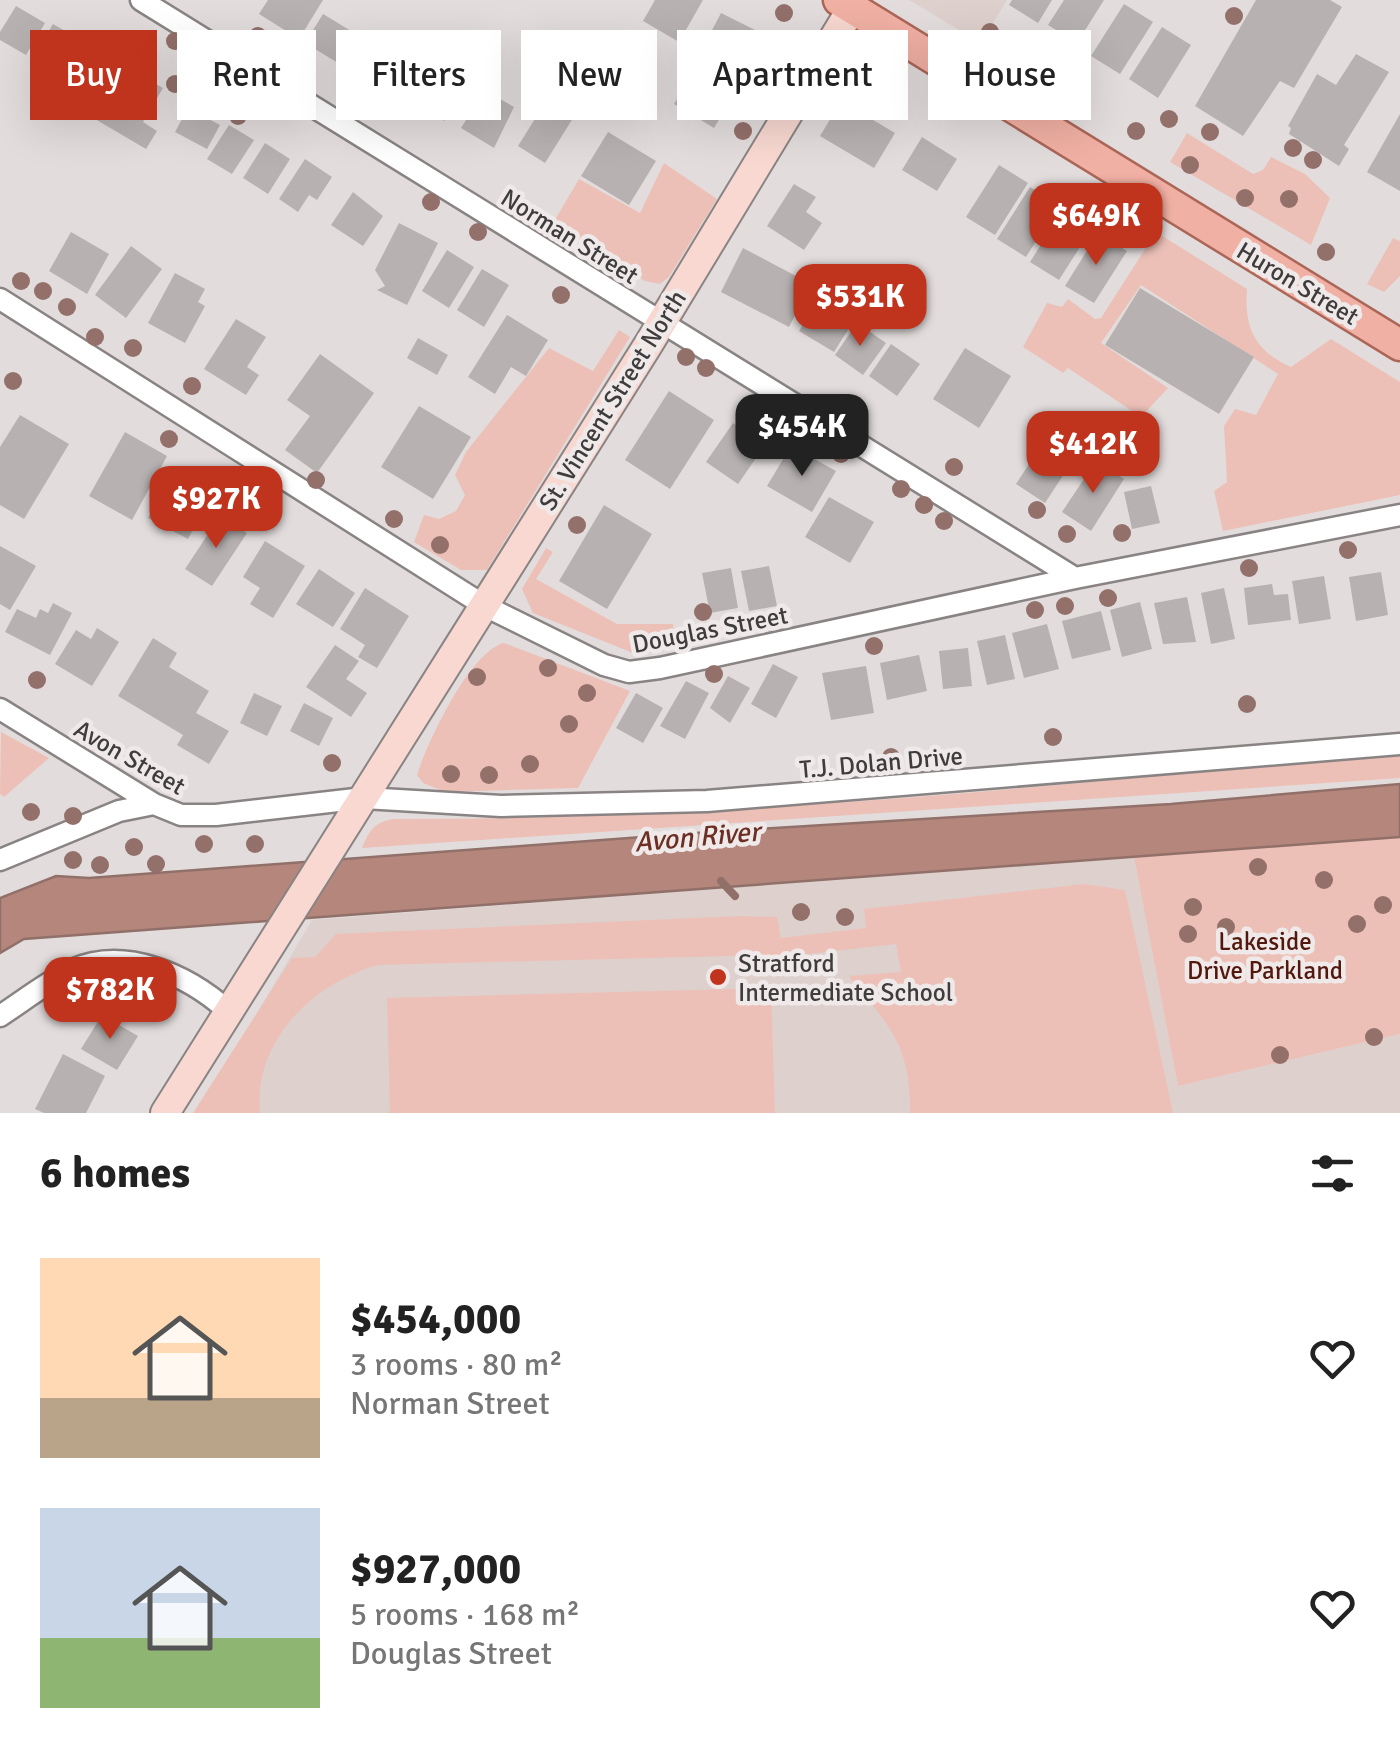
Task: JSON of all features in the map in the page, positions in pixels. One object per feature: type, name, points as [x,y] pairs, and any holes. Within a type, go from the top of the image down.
[{"type":"main road","name":"Huron Street","points":[[849,3],[1400,345]]},
{"type":"street","name":"Norman Street","points":[[141,0],[1075,578]]},
{"type":"street","name":"St. Vincent Street North","points":[[165,1113],[661,322],[849,3]]},
{"type":"street","name":"Douglas Street","points":[[0,299],[485,606],[568,649],[629,672],[1075,578],[1400,515]]},
{"type":"street","name":"Avon Street","points":[[0,709],[154,804],[181,815],[216,816],[364,798]]},
{"type":"street","name":"T.J. Dolan Drive","points":[[364,798],[501,806],[706,801],[1400,744]]},
{"type":"street","points":[[0,860],[119,811],[154,804]]},
{"type":"street","points":[[0,1016],[74,969],[119,962],[151,966],[188,982],[228,1012]]},
{"type":"shaded area","points":[[909,0],[1007,0],[989,30],[959,30]]},
{"type":"shaded area","name":"Stratford Intermediate School","points":[[1134,857],[1178,1086],[1400,1034],[1400,1113],[198,1113],[312,920]]},
{"type":"green space","points":[[1187,133],[1253,174],[1263,170],[1271,157],[1305,174],[1330,198],[1311,245],[1170,162]]},
{"type":"green space","points":[[664,163],[717,199],[669,277],[660,284],[645,281],[553,223],[579,179],[640,213]]},
{"type":"green space","points":[[1156,232],[1247,289],[1254,337],[1279,361],[1291,367],[1331,339],[1400,382],[1400,495],[1223,531],[1214,491],[1227,482],[1224,426],[1235,409],[1256,415],[1278,374],[1141,285],[1101,343],[1168,388],[1141,417],[1068,368],[1063,373],[1023,347],[1047,303],[1062,307],[1068,299],[1095,319],[1101,318]]},
{"type":"green space","points":[[1393,238],[1400,241],[1400,276],[1384,292],[1367,284]]},
{"type":"green space","points":[[619,330],[630,337],[487,570],[461,570],[414,542],[424,515],[439,519],[456,511],[465,495],[455,475],[466,452],[549,348],[593,371]]},
{"type":"green space","points":[[546,548],[553,552],[536,579],[617,624],[673,624],[676,648],[638,655],[533,613],[522,589]]},
{"type":"green space","points":[[504,643],[630,691],[578,788],[445,792],[423,783],[417,775],[440,721],[464,680],[477,662]]},
{"type":"green space","points":[[1,732],[49,758],[4,797],[0,794]]},
{"type":"green space","points":[[1400,752],[1400,778],[362,848],[373,828],[394,819],[772,807],[1024,788]]},
{"type":"green space","name":"Lakeside Drive Parkland","points":[[1400,837],[1400,1034],[1178,1086],[1134,857]]},
{"type":"green space","points":[[1084,884],[1125,890],[1173,1113],[910,1113],[902,1053],[886,1023],[849,976],[901,972],[896,944],[807,954],[378,965],[332,985],[292,1018],[266,1062],[260,1086],[260,1113],[193,1113],[292,958],[315,957],[336,934],[741,916],[777,917],[781,938],[866,928],[864,909]]},
{"type":"green space","points":[[771,988],[775,1113],[390,1113],[387,998]]},
{"type":"water","name":"Avon River","points":[[1400,784],[1400,837],[24,939],[0,953],[0,898],[56,876],[89,878],[723,831],[1171,804]]},
{"type":"building","points":[[268,0],[323,0],[305,30],[285,30],[259,14]]},
{"type":"building","points":[[655,0],[703,0],[686,30],[677,30],[677,41],[643,21]]},
{"type":"building","points":[[1012,0],[1052,0],[1038,23],[1009,5]]},
{"type":"building","points":[[1064,0],[1104,0],[1085,30],[1056,30],[1048,25]]},
{"type":"building","points":[[1256,0],[1330,0],[1342,7],[1294,88],[1280,81],[1243,136],[1195,106]]},
{"type":"building","points":[[1124,4],[1153,22],[1120,74],[1091,56]]},
{"type":"building","points":[[16,6],[45,23],[41,30],[30,30],[26,55],[0,40],[0,32]]},
{"type":"building","points":[[721,13],[755,30],[712,30]]},
{"type":"building","points":[[323,14],[349,30],[336,30],[336,62],[316,50],[313,30]]},
{"type":"building","points":[[1162,27],[1191,45],[1158,98],[1129,79]]},
{"type":"building","points":[[1356,54],[1389,72],[1344,145],[1349,149],[1339,166],[1289,134],[1288,126],[1317,74],[1336,85]]},
{"type":"building","points":[[501,99],[514,107],[494,148],[461,128],[466,120],[501,120]]},
{"type":"building","points":[[1400,114],[1400,191],[1367,172]]},
{"type":"building","points":[[97,120],[144,120],[157,131],[146,149]]},
{"type":"building","points":[[182,120],[211,120],[220,125],[207,149],[175,132]]},
{"type":"building","points":[[534,120],[572,120],[545,163],[518,146]]},
{"type":"building","points":[[701,120],[719,120],[714,128]]},
{"type":"building","points":[[830,120],[873,120],[895,133],[874,168],[820,136]]},
{"type":"building","points":[[229,125],[254,140],[232,174],[207,159]]},
{"type":"building","points":[[608,132],[656,161],[629,205],[581,176]]},
{"type":"building","points":[[922,137],[957,159],[937,191],[902,170]]},
{"type":"building","points":[[265,143],[290,159],[268,194],[243,178]]},
{"type":"building","points":[[305,159],[332,177],[317,200],[309,195],[298,212],[279,199]]},
{"type":"building","points":[[999,165],[1028,183],[995,235],[966,217]]},
{"type":"building","points":[[794,184],[816,197],[806,212],[822,223],[804,250],[767,226]]},
{"type":"building","points":[[1030,187],[1059,205],[1026,257],[997,239]]},
{"type":"building","points":[[353,192],[383,216],[363,246],[331,225]]},
{"type":"building","points":[[1063,210],[1092,228],[1059,280],[1030,262]]},
{"type":"building","points":[[399,223],[438,243],[407,305],[377,290],[385,286],[375,270]]},
{"type":"building","points":[[71,232],[109,254],[87,294],[49,271]]},
{"type":"building","points":[[1098,233],[1127,251],[1094,303],[1065,286]]},
{"type":"building","points":[[131,246],[162,269],[126,318],[95,295]]},
{"type":"building","points":[[743,248],[811,284],[789,327],[721,292]]},
{"type":"building","points":[[447,250],[474,267],[449,308],[422,291]]},
{"type":"building","points":[[482,269],[509,285],[484,327],[457,310]]},
{"type":"building","points":[[175,273],[205,289],[198,302],[205,306],[185,343],[148,323]]},
{"type":"building","points":[[1140,288],[1254,357],[1219,414],[1105,345]]},
{"type":"building","points":[[819,299],[854,320],[834,352],[799,331]]},
{"type":"building","points":[[507,315],[548,340],[526,376],[511,367],[495,394],[468,377]]},
{"type":"building","points":[[236,319],[266,337],[247,367],[259,375],[246,395],[204,369]]},
{"type":"building","points":[[857,323],[886,343],[863,375],[835,355]]},
{"type":"building","points":[[418,338],[448,355],[437,375],[407,358]]},
{"type":"building","points":[[891,344],[920,364],[897,396],[869,376]]},
{"type":"building","points":[[965,348],[1011,376],[979,428],[933,399]]},
{"type":"building","points":[[320,354],[374,393],[317,473],[285,450],[310,416],[287,400]]},
{"type":"building","points":[[669,391],[714,420],[670,489],[625,460]]},
{"type":"building","points":[[419,406],[471,437],[433,499],[381,467]]},
{"type":"building","points":[[20,415],[69,444],[24,519],[0,505],[0,447]]},
{"type":"building","points":[[733,423],[765,445],[738,484],[706,462]]},
{"type":"building","points":[[125,432],[167,456],[132,520],[89,496]]},
{"type":"building","points":[[1050,432],[1079,451],[1045,503],[1016,484]]},
{"type":"building","points":[[791,446],[836,471],[812,512],[767,486]]},
{"type":"building","points":[[1096,461],[1124,479],[1091,531],[1062,512]]},
{"type":"building","points":[[172,471],[212,492],[188,539],[148,518]]},
{"type":"building","points":[[1151,486],[1160,523],[1132,529],[1124,492]]},
{"type":"building","points":[[829,497],[874,522],[850,563],[805,537]]},
{"type":"building","points":[[604,505],[652,534],[607,609],[559,581]]},
{"type":"building","points":[[220,516],[247,533],[212,586],[185,569]]},
{"type":"building","points":[[265,541],[305,566],[273,618],[250,604],[260,588],[243,577]]},
{"type":"building","points":[[0,546],[36,566],[10,610],[0,604]]},
{"type":"building","points":[[769,566],[777,606],[749,611],[741,571]]},
{"type":"building","points":[[731,568],[738,608],[710,613],[702,573]]},
{"type":"building","points":[[319,569],[355,593],[333,627],[296,604]]},
{"type":"building","points":[[1381,572],[1388,615],[1356,621],[1349,577]]},
{"type":"building","points":[[1324,576],[1331,619],[1299,624],[1292,581]]},
{"type":"building","points":[[1272,584],[1274,595],[1288,594],[1291,620],[1248,625],[1244,588]]},
{"type":"building","points":[[365,588],[409,616],[377,668],[358,657],[365,645],[340,629]]},
{"type":"building","points":[[1224,588],[1235,639],[1211,644],[1201,593]]},
{"type":"building","points":[[1187,597],[1196,642],[1163,644],[1154,603]]},
{"type":"building","points":[[1140,602],[1152,649],[1122,657],[1110,610]]},
{"type":"building","points":[[53,603],[72,613],[50,655],[5,632],[17,609],[36,618],[40,609],[48,613]]},
{"type":"building","points":[[1101,611],[1111,650],[1072,659],[1062,621]]},
{"type":"building","points":[[1047,624],[1059,669],[1024,678],[1012,633]]},
{"type":"building","points":[[97,628],[119,642],[92,686],[55,664],[76,630],[91,639]]},
{"type":"building","points":[[1005,635],[1015,679],[987,685],[977,641]]},
{"type":"building","points":[[153,638],[177,653],[169,667],[209,691],[196,713],[229,731],[209,764],[177,745],[183,735],[118,696]]},
{"type":"building","points":[[335,645],[359,661],[346,679],[367,693],[351,717],[306,687]]},
{"type":"building","points":[[968,648],[972,686],[943,689],[939,651]]},
{"type":"building","points":[[919,655],[927,691],[887,700],[880,663]]},
{"type":"building","points":[[773,664],[798,677],[776,718],[751,704]]},
{"type":"building","points":[[866,666],[874,713],[831,720],[822,673]]},
{"type":"building","points":[[728,676],[750,688],[730,723],[710,708]]},
{"type":"building","points":[[686,681],[709,693],[685,739],[660,726]]},
{"type":"building","points":[[254,693],[282,706],[267,736],[240,723]]},
{"type":"building","points":[[636,693],[663,708],[643,743],[616,728]]},
{"type":"building","points":[[304,703],[333,718],[319,746],[290,731]]},
{"type":"building","points":[[102,1015],[138,1036],[117,1070],[81,1049]]},
{"type":"building","points":[[63,1054],[105,1076],[86,1113],[44,1113],[35,1109]]},
{"type":"waterway","points":[[721,881],[735,896]]},
{"type":"place","name":"Stratford Intermediate School","points":[[718,977]]}]
